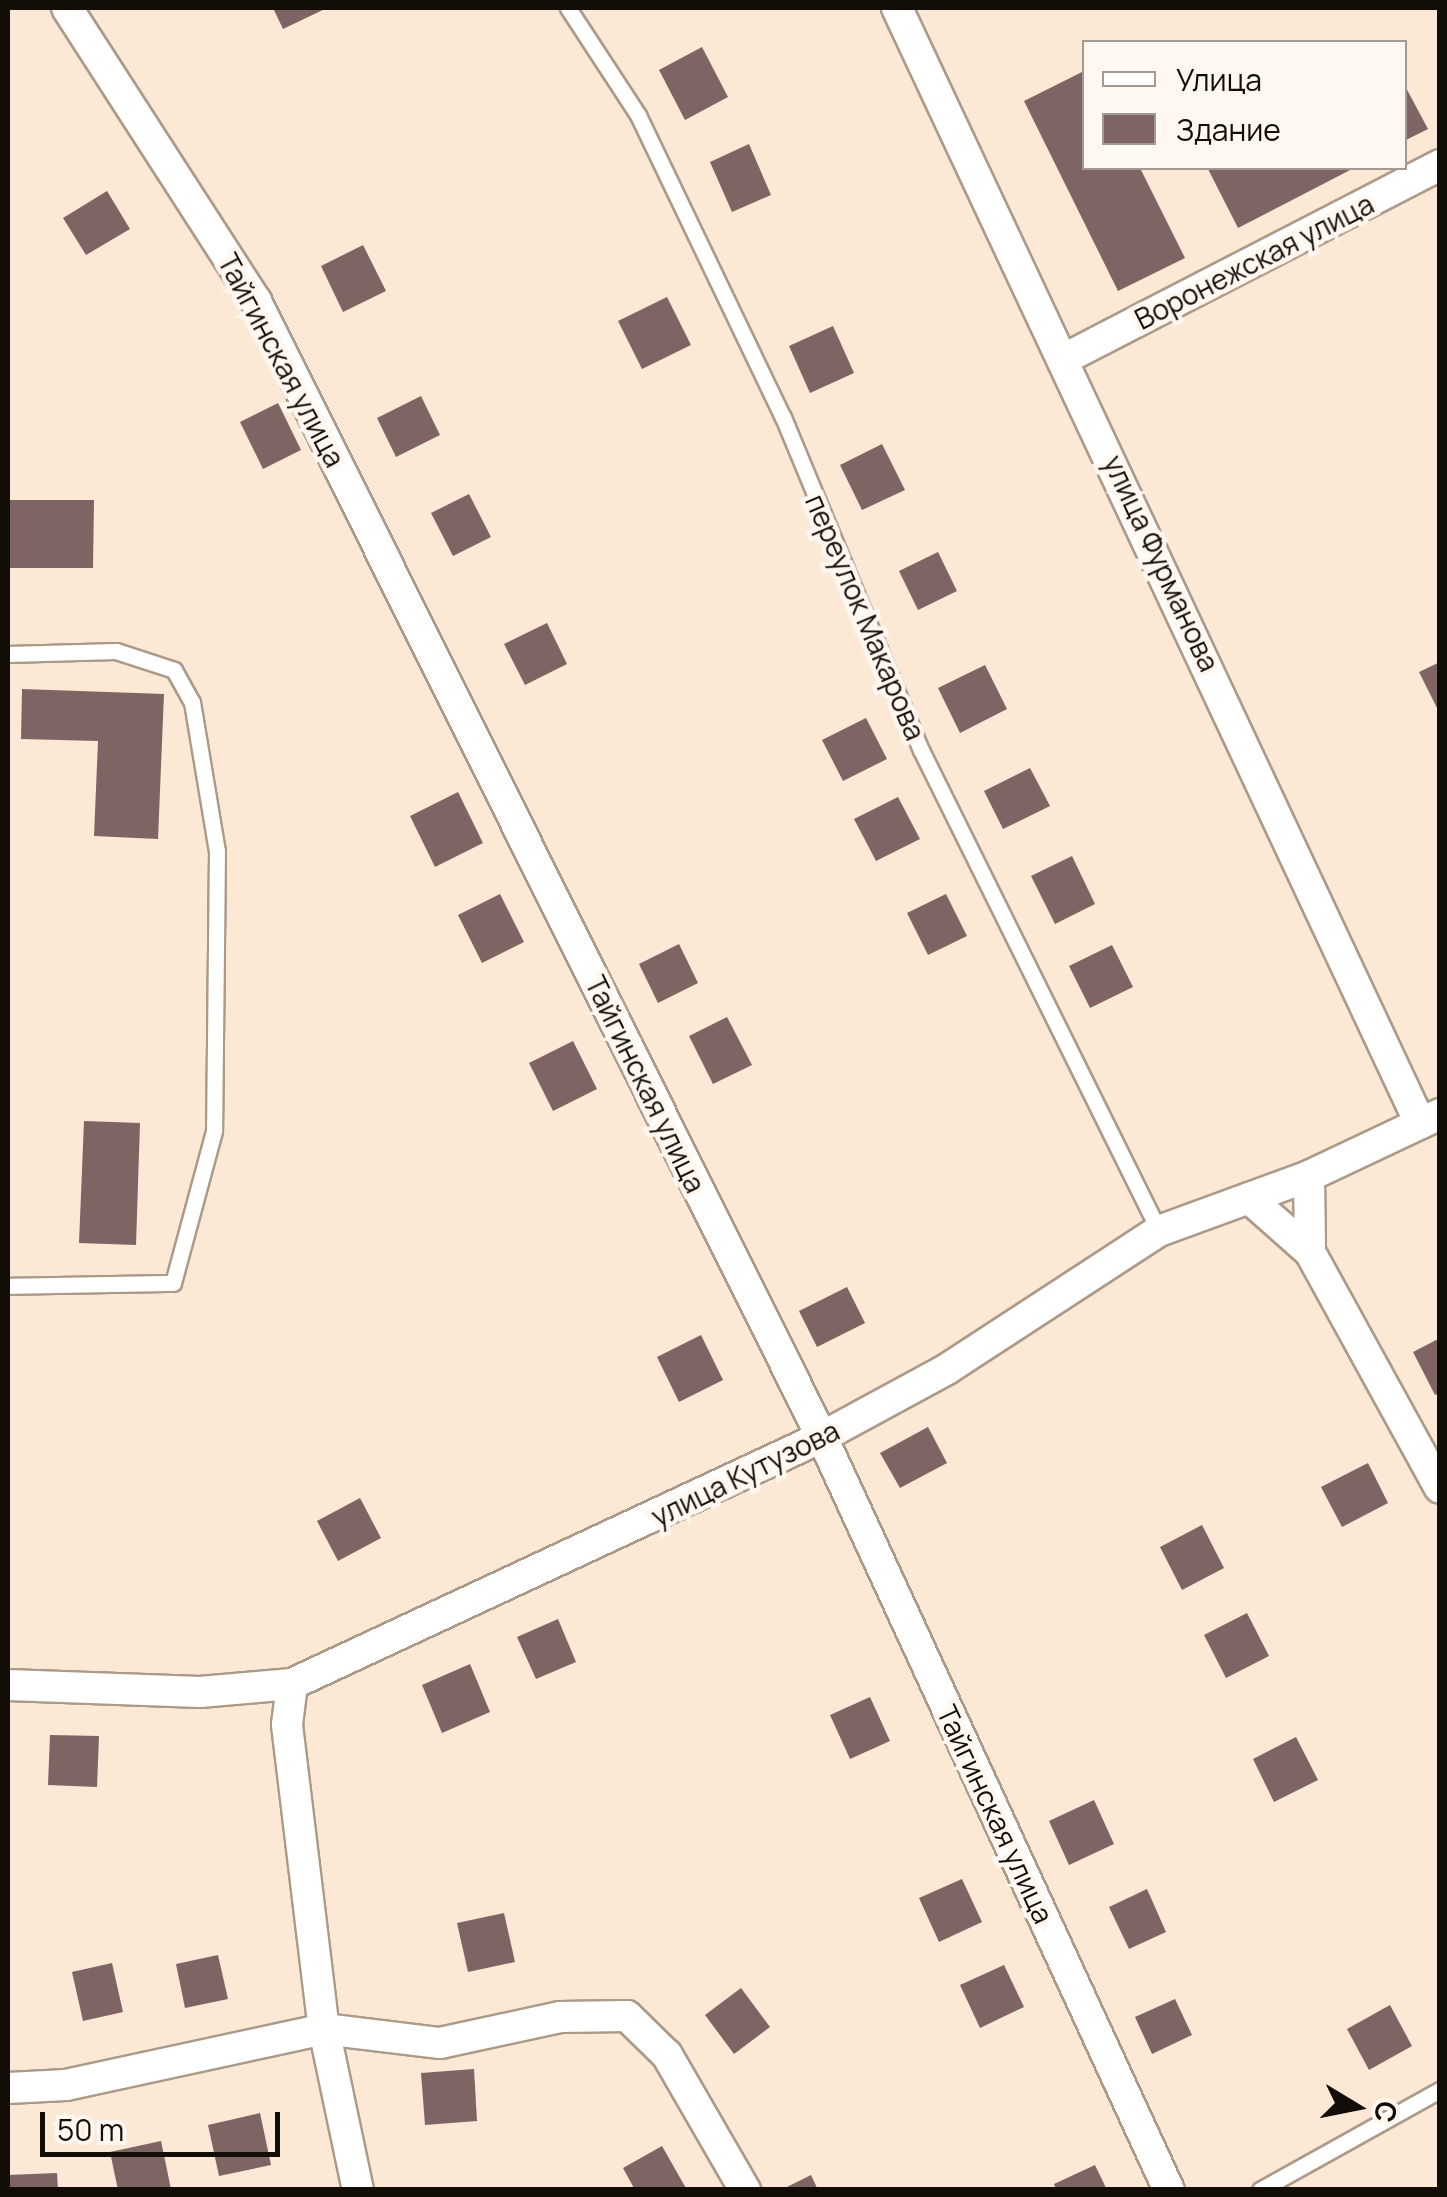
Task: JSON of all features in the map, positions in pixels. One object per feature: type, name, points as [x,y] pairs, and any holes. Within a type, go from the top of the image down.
[{"type":"street","name":"Тайгинская улица","points":[[67,8],[256,300],[822,1437],[1169,2190]]},
{"type":"street","name":"улица Фурманова","points":[[897,8],[1068,357],[1430,1118]]},
{"type":"street","name":"Воронежская улица","points":[[1068,357],[1440,165]]},
{"type":"street","name":"улица Кутузова","points":[[8,1685],[200,1692],[292,1684],[822,1437],[947,1369],[1160,1231],[1309,1176],[1430,1118]]},
{"type":"street","points":[[1309,1176],[1310,1252]]},
{"type":"street","points":[[1249,1198],[1310,1252],[1440,1488]]},
{"type":"street","points":[[292,1684],[287,1725],[324,2030],[358,2190]]},
{"type":"street","points":[[8,2088],[66,2085],[324,2030],[440,2042],[560,2017],[627,2016],[668,2055],[744,2190]]},
{"type":"lane","name":"переулок Макарова","points":[[568,8],[638,115],[783,417],[921,750],[1160,1231]]},
{"type":"lane","points":[[8,654],[116,651],[174,670],[192,702],[218,851],[214,1132],[173,1283],[8,1286]]},
{"type":"lane","points":[[1260,2190],[1440,2090]]},
{"type":"building","points":[[273,8],[327,8],[283,29]]},
{"type":"building","points":[[702,47],[728,97],[685,120],[659,70]]},
{"type":"building","points":[[1082,72],[1082,170],[1141,170],[1185,258],[1118,291],[1024,101]]},
{"type":"building","points":[[1407,90],[1428,129],[1407,140]]},
{"type":"building","points":[[749,144],[771,195],[732,212],[710,162]]},
{"type":"building","points":[[1209,170],[1350,170],[1238,228]]},
{"type":"building","points":[[107,191],[130,229],[86,255],[63,218]]},
{"type":"building","points":[[363,245],[386,291],[343,312],[321,266]]},
{"type":"building","points":[[667,297],[691,345],[642,369],[618,321]]},
{"type":"building","points":[[833,326],[854,373],[810,393],[789,346]]},
{"type":"building","points":[[421,396],[440,435],[396,457],[377,418]]},
{"type":"building","points":[[278,403],[301,450],[263,469],[240,422]]},
{"type":"building","points":[[882,444],[905,490],[862,510],[840,465]]},
{"type":"building","points":[[469,494],[491,537],[453,556],[431,513]]},
{"type":"building","points":[[8,500],[94,500],[93,568],[8,568]]},
{"type":"building","points":[[938,552],[957,591],[918,610],[899,571]]},
{"type":"building","points":[[547,623],[567,664],[525,685],[504,644]]},
{"type":"building","points":[[1440,662],[1440,714],[1419,672]]},
{"type":"building","points":[[985,665],[1007,709],[960,733],[938,688]]},
{"type":"building","points":[[22,689],[164,694],[158,839],[94,836],[98,741],[21,739]]},
{"type":"building","points":[[866,718],[887,759],[843,781],[822,740]]},
{"type":"building","points":[[1030,768],[1050,806],[1003,829],[984,791]]},
{"type":"building","points":[[458,792],[483,843],[435,867],[410,816]]},
{"type":"building","points":[[898,797],[920,839],[876,861],[854,819]]},
{"type":"building","points":[[1072,856],[1095,904],[1055,924],[1031,876]]},
{"type":"building","points":[[500,894],[524,942],[482,963],[458,915]]},
{"type":"building","points":[[946,894],[967,936],[928,955],[907,913]]},
{"type":"building","points":[[679,944],[698,983],[658,1003],[639,964]]},
{"type":"building","points":[[1112,945],[1133,987],[1090,1008],[1069,966]]},
{"type":"building","points":[[727,1017],[752,1065],[713,1084],[689,1036]]},
{"type":"building","points":[[573,1041],[597,1089],[553,1111],[529,1063]]},
{"type":"building","points":[[84,1121],[140,1123],[136,1245],[79,1243]]},
{"type":"building","points":[[847,1287],[865,1323],[817,1347],[799,1311]]},
{"type":"building","points":[[701,1335],[723,1380],[679,1402],[657,1357]]},
{"type":"building","points":[[1440,1338],[1440,1393],[1435,1395],[1413,1352]]},
{"type":"building","points":[[928,1427],[947,1463],[900,1488],[880,1453]]},
{"type":"building","points":[[1368,1463],[1388,1503],[1342,1527],[1321,1487]]},
{"type":"building","points":[[360,1498],[381,1538],[338,1561],[317,1521]]},
{"type":"building","points":[[1202,1525],[1224,1568],[1182,1590],[1160,1547]]},
{"type":"building","points":[[1247,1613],[1269,1656],[1226,1678],[1204,1635]]},
{"type":"building","points":[[558,1619],[576,1662],[536,1679],[517,1637]]},
{"type":"building","points":[[470,1664],[490,1712],[442,1733],[422,1685]]},
{"type":"building","points":[[870,1697],[890,1741],[850,1759],[830,1715]]},
{"type":"building","points":[[50,1735],[99,1736],[97,1787],[48,1785]]},
{"type":"building","points":[[1296,1737],[1318,1780],[1274,1802],[1253,1759]]},
{"type":"building","points":[[1094,1800],[1114,1844],[1069,1865],[1049,1821]]},
{"type":"building","points":[[962,1879],[982,1922],[939,1942],[919,1898]]},
{"type":"building","points":[[1147,1889],[1166,1932],[1129,1949],[1109,1907]]},
{"type":"building","points":[[504,1913],[515,1962],[468,1972],[457,1923]]},
{"type":"building","points":[[218,1955],[228,1999],[185,2008],[176,1964]]},
{"type":"building","points":[[112,1963],[123,2012],[83,2021],[72,1972]]},
{"type":"building","points":[[1004,1965],[1024,2007],[980,2028],[960,1985]]},
{"type":"building","points":[[741,1988],[770,2027],[734,2054],[705,2015]]},
{"type":"building","points":[[1175,1999],[1192,2035],[1152,2054],[1135,2017]]},
{"type":"building","points":[[1390,2005],[1412,2046],[1369,2070],[1347,2029]]},
{"type":"building","points":[[474,2069],[477,2121],[425,2125],[421,2073]]},
{"type":"building","points":[[260,2113],[271,2165],[219,2176],[208,2125]]},
{"type":"building","points":[[161,2141],[171,2189],[118,2190],[110,2152]]},
{"type":"building","points":[[662,2146],[687,2190],[635,2190],[623,2168]]},
{"type":"building","points":[[1095,2165],[1107,2190],[1056,2190],[1054,2184]]},
{"type":"building","points":[[57,2173],[58,2190],[8,2190],[8,2175]]},
{"type":"building","points":[[811,2175],[818,2190],[781,2190]]}]
